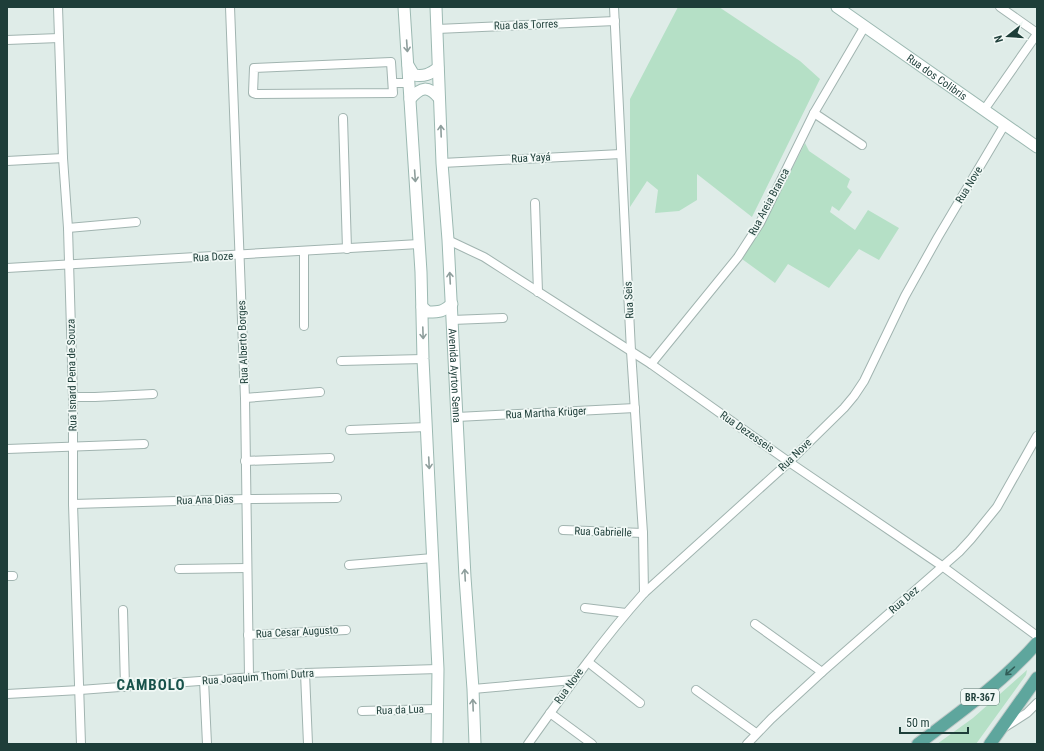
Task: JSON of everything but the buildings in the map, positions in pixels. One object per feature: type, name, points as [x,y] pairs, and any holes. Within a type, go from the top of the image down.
[{"type":"main road","name":"BR-367","points":[[918,744],[998,683],[1020,663],[1037,643]]},
{"type":"main road","name":"BR-367","points":[[990,744],[1037,678]]},
{"type":"street","name":"Rua Isnard Pena de Souza","points":[[58,7],[63,158],[68,228],[74,446],[73,504],[82,744]]},
{"type":"street","name":"Rua Alberto Borges","points":[[230,7],[245,398],[249,677]]},
{"type":"street","points":[[404,7],[422,307],[423,359],[438,669],[437,744]]},
{"type":"street","name":"Avenida Ayrton Senna","points":[[436,7],[442,163],[452,304],[465,577],[473,689],[475,744]]},
{"type":"street","name":"Rua Seis","points":[[614,7],[631,351],[643,534],[644,593]]},
{"type":"street","name":"Rua dos Colibris","points":[[837,7],[849,11],[865,26],[1037,147]]},
{"type":"street","points":[[984,110],[1037,34],[1000,7]]},
{"type":"street","name":"Rua das Torres","points":[[437,29],[614,21]]},
{"type":"street","name":"Rua Areia Branca","points":[[651,364],[738,257],[760,223],[814,113],[865,26]]},
{"type":"street","points":[[7,40],[59,38]]},
{"type":"street","points":[[391,62],[393,83],[393,93],[256,94],[253,93],[253,69],[256,67],[391,62]]},
{"type":"street","points":[[408,64],[414,75],[422,76],[431,74],[438,68]]},
{"type":"street","points":[[393,83],[409,82]]},
{"type":"street","points":[[410,99],[418,90],[426,89],[433,91],[440,98]]},
{"type":"street","points":[[814,113],[862,145]]},
{"type":"street","points":[[343,118],[347,249]]},
{"type":"street","name":"Rua Nove","points":[[528,744],[573,680],[626,613],[644,593],[789,462],[844,408],[864,381],[902,303],[934,243],[1005,124]]},
{"type":"street","name":"Rua Yayá","points":[[442,163],[621,154]]},
{"type":"street","points":[[7,160],[63,158]]},
{"type":"street","points":[[535,203],[538,292]]},
{"type":"street","points":[[68,228],[136,222]]},
{"type":"street","name":"Rua Dezesseis","points":[[448,240],[484,257],[651,364],[789,462],[942,566],[1037,636]]},
{"type":"street","name":"Rua Doze","points":[[7,268],[304,252],[419,244]]},
{"type":"street","points":[[304,252],[304,326]]},
{"type":"street","points":[[422,307],[428,312],[439,312],[452,304]]},
{"type":"street","points":[[452,320],[503,318]]},
{"type":"street","points":[[341,361],[423,359]]},
{"type":"street","points":[[245,398],[320,392]]},
{"type":"street","points":[[73,397],[153,394]]},
{"type":"street","name":"Rua Martha Krüger","points":[[457,417],[635,408]]},
{"type":"street","points":[[350,430],[427,427]]},
{"type":"street","name":"Rua Dez","points":[[747,744],[756,733],[822,672],[971,539],[997,506],[1037,436]]},
{"type":"street","points":[[7,449],[144,444]]},
{"type":"street","points":[[245,461],[330,458]]},
{"type":"street","name":"Rua Ana Dias","points":[[73,504],[337,498]]},
{"type":"street","name":"Rua Gabrielle","points":[[562,530],[643,534]]},
{"type":"street","points":[[349,565],[433,558]]},
{"type":"street","points":[[179,569],[247,568]]},
{"type":"street","points":[[585,608],[626,613]]},
{"type":"street","points":[[123,610],[125,687]]},
{"type":"street","points":[[755,624],[822,672]]},
{"type":"street","name":"Rua Cesar Augusto","points":[[248,635],[346,630]]},
{"type":"street","points":[[588,662],[640,703]]},
{"type":"street","name":"Rua Joaquim Thomi Dutra","points":[[7,694],[125,687],[249,677],[438,669]]},
{"type":"street","points":[[305,674],[308,744]]},
{"type":"street","points":[[204,680],[207,744]]},
{"type":"street","points":[[473,689],[573,680]]},
{"type":"street","points":[[696,690],[756,733]]},
{"type":"street","points":[[1001,730],[1027,712],[1037,703]]},
{"type":"street","name":"Rua da Lua","points":[[362,711],[437,709]]},
{"type":"street","points":[[550,713],[592,744]]},
{"type":"green space","points":[[678,7],[719,7],[800,61],[820,79],[752,217],[697,174],[697,200],[679,211],[655,213],[658,190],[647,181],[630,207],[630,99]]},
{"type":"green space","points":[[805,143],[809,151],[850,179],[847,187],[852,192],[839,211],[832,206],[830,212],[855,230],[868,210],[899,228],[879,260],[859,249],[829,288],[788,264],[775,283],[742,259],[780,193]]},
{"type":"green space","points":[[1027,670],[1026,675],[976,744],[937,744],[973,718]]},
{"type":"district","name":"CAMBOLO","points":[[151,685]]}]
